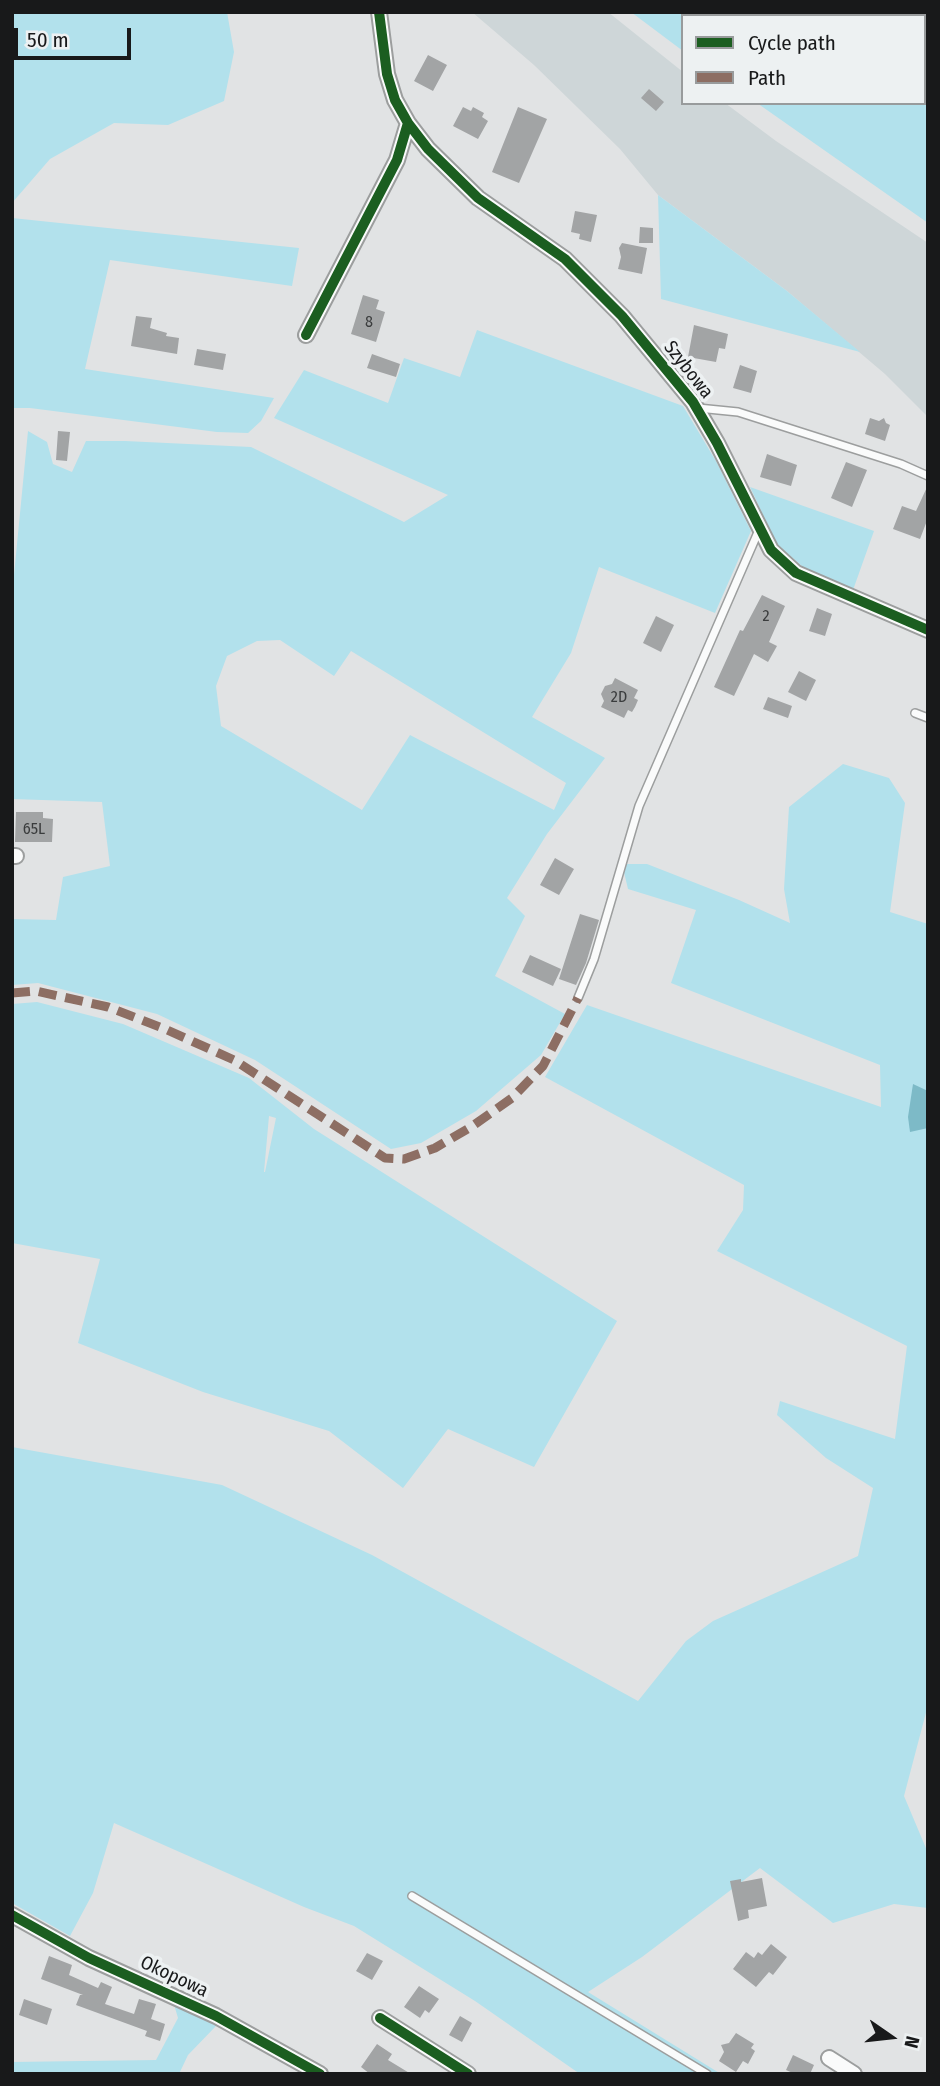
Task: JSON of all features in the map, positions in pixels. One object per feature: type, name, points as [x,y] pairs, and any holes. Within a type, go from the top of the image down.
[{"type":"street","name":"Szybowa","points":[[379,12],[387,74],[395,100],[408,122],[428,149],[478,198],[565,259],[622,316],[696,408],[717,443],[771,550],[796,573],[928,630]]},
{"type":"street","points":[[306,335],[397,160],[408,122]]},
{"type":"street","name":"Okopowa","points":[[12,1915],[89,1958],[216,2016],[320,2074]]},
{"type":"street","points":[[380,2018],[468,2074]]},
{"type":"street","points":[[828,2058],[854,2074]]},
{"type":"lane","points":[[696,408],[738,412],[901,464],[928,476]]},
{"type":"lane","points":[[578,998],[594,959],[639,806],[759,530]]},
{"type":"lane","points":[[915,713],[928,718]]},
{"type":"lane","points":[[412,1896],[707,2074]]},
{"type":"shaded area","points":[[12,12],[227,12],[234,52],[224,101],[168,125],[114,123],[50,159],[12,203]]},
{"type":"shaded area","points":[[472,12],[608,12],[681,70],[681,105],[728,105],[776,141],[928,243],[928,417],[885,374],[787,291],[658,195],[620,149],[534,65]]},
{"type":"shaded area","points":[[631,12],[854,14],[681,14],[681,50]]},
{"type":"shaded area","points":[[928,48],[928,223],[760,105],[926,105]]},
{"type":"shaded area","points":[[658,195],[787,291],[860,352],[661,299]]},
{"type":"shaded area","points":[[12,218],[299,248],[292,286],[110,260],[85,369],[274,398],[261,421],[248,433],[217,432],[12,408]]},
{"type":"shaded area","points":[[477,330],[683,406],[716,461],[751,531],[715,613],[599,567],[571,653],[532,717],[605,758],[547,834],[507,898],[525,916],[495,976],[565,1014],[541,1055],[476,1111],[421,1143],[391,1149],[255,1060],[157,1014],[38,983],[12,985],[12,919],[56,920],[63,877],[110,866],[102,802],[12,799],[12,575],[28,431],[47,442],[53,464],[72,472],[86,441],[251,447],[404,522],[448,495],[274,418],[304,370],[388,403],[404,358],[460,377]],"holes":[[[280,640],[334,676],[351,651],[566,783],[554,810],[410,735],[362,810],[221,726],[216,686],[227,656],[257,641]]]},
{"type":"shaded area","points":[[750,487],[874,531],[853,590],[804,568],[776,543]]},
{"type":"shaded area","points":[[843,764],[889,778],[905,803],[890,912],[928,924],[928,1705],[904,1796],[928,1853],[928,1908],[894,1904],[833,1923],[760,1868],[642,1957],[588,1992],[721,2074],[580,2074],[475,2001],[354,1926],[304,1907],[114,1823],[93,1893],[70,1936],[12,1903],[12,1447],[222,1485],[372,1555],[638,1701],[686,1641],[713,1621],[858,1556],[873,1488],[826,1458],[777,1415],[780,1401],[895,1439],[907,1346],[717,1251],[743,1210],[744,1185],[545,1077],[587,1005],[881,1107],[880,1065],[671,983],[696,910],[628,889],[622,864],[647,864],[790,923],[784,889],[789,807]]},
{"type":"shaded area","points":[[37,1002],[123,1024],[249,1078],[314,1129],[617,1321],[534,1467],[448,1429],[403,1488],[329,1431],[203,1392],[78,1343],[100,1259],[12,1243],[12,1004]],"holes":[[[269,1116],[276,1118],[265,1172],[264,1172]]]},
{"type":"shaded area","points":[[913,1084],[928,1091],[928,1128],[910,1132],[908,1117]]},
{"type":"shaded area","points":[[173,2001],[216,2026],[188,2055],[179,2074],[12,2074],[12,2062],[156,2060],[178,2018]]},
{"type":"building","points":[[428,55],[447,65],[433,91],[414,81]]},
{"type":"building","points":[[649,89],[664,102],[656,111],[641,98]]},
{"type":"building","points":[[463,107],[471,111],[473,107],[484,113],[482,117],[488,121],[478,139],[453,126]]},
{"type":"building","points":[[518,107],[547,119],[519,183],[492,172]]},
{"type":"building","points":[[575,211],[597,215],[591,242],[579,239],[580,234],[571,232]]},
{"type":"building","points":[[640,227],[653,228],[653,243],[639,243]]},
{"type":"building","points":[[622,243],[647,248],[642,274],[618,269],[621,257],[619,248]]},
{"type":"building","points":[[363,295],[379,300],[376,309],[385,312],[376,342],[351,334]]},
{"type":"building","points":[[136,316],[152,318],[150,328],[167,333],[166,336],[179,338],[177,354],[131,346]]},
{"type":"building","points":[[694,325],[728,334],[725,349],[719,348],[716,362],[688,357]]},
{"type":"building","points":[[197,349],[226,354],[223,370],[194,365]]},
{"type":"building","points":[[372,354],[400,364],[396,377],[367,368]]},
{"type":"building","points":[[740,365],[757,371],[751,393],[733,388]]},
{"type":"building","points":[[870,418],[879,421],[884,418],[890,425],[885,441],[865,434]]},
{"type":"building","points":[[58,431],[70,432],[67,461],[56,460]]},
{"type":"building","points":[[767,454],[797,465],[791,486],[760,477]]},
{"type":"building","points":[[846,462],[867,470],[852,507],[831,498]]},
{"type":"building","points":[[928,485],[928,518],[920,539],[893,529],[902,506],[916,511]]},
{"type":"building","points":[[762,595],[785,606],[769,642],[777,646],[768,662],[754,654],[734,696],[714,687],[740,630],[743,631]]},
{"type":"building","points":[[817,608],[832,614],[825,636],[809,631]]},
{"type":"building","points":[[656,616],[674,625],[661,652],[643,643]]},
{"type":"building","points":[[799,671],[816,680],[806,701],[788,692]]},
{"type":"building","points":[[615,678],[638,690],[634,698],[638,700],[635,707],[632,712],[628,710],[624,718],[601,707],[604,701],[601,694],[605,686],[612,684]]},
{"type":"building","points":[[768,697],[792,706],[788,718],[763,709]]},
{"type":"building","points":[[16,812],[43,812],[43,818],[53,819],[52,842],[15,842]]},
{"type":"building","points":[[555,858],[574,869],[559,895],[540,885]]},
{"type":"building","points":[[580,914],[599,920],[576,985],[559,979]]},
{"type":"building","points":[[530,955],[561,969],[553,986],[522,972]]},
{"type":"building","points":[[762,1878],[767,1906],[748,1910],[749,1918],[738,1921],[730,1881]]},
{"type":"building","points":[[771,1944],[787,1957],[773,1975],[769,1972],[756,1987],[733,1969],[746,1952],[754,1958],[758,1952],[762,1955]]},
{"type":"building","points":[[367,1953],[383,1961],[372,1980],[356,1971]]},
{"type":"building","points":[[49,1956],[72,1965],[69,1975],[98,1988],[101,1982],[112,1987],[105,2004],[134,2014],[139,1999],[156,2004],[151,2019],[165,2024],[160,2041],[145,2036],[147,2031],[76,2005],[80,1995],[83,1995],[41,1979]]},
{"type":"building","points":[[419,1986],[439,1999],[429,2013],[425,2010],[420,2018],[404,2007]]},
{"type":"building","points":[[24,1999],[52,2009],[47,2025],[19,2015]]},
{"type":"building","points":[[460,2016],[472,2023],[462,2042],[449,2035]]},
{"type":"building","points":[[736,2033],[754,2044],[751,2048],[755,2051],[748,2064],[743,2061],[736,2072],[719,2061],[724,2052],[721,2045],[729,2043]]},
{"type":"building","points":[[377,2044],[392,2054],[388,2060],[411,2074],[370,2074],[361,2067]]},
{"type":"building","points":[[793,2055],[814,2065],[810,2074],[795,2074],[786,2070]]},
{"type":"marked path","points":[[12,993],[36,991],[108,1007],[165,1029],[234,1060],[385,1158],[404,1159],[435,1148],[512,1098],[543,1066],[578,998]]},
{"type":"cycle path","points":[[379,12],[387,74],[395,100],[408,123],[428,149],[478,198],[565,259],[622,316],[693,402],[717,443],[771,550],[796,573],[928,630]]},
{"type":"cycle path","points":[[306,335],[397,160],[408,123]]},
{"type":"cycle path","points":[[12,1915],[89,1958],[216,2016],[320,2074]]},
{"type":"cycle path","points":[[380,2018],[468,2074]]}]
